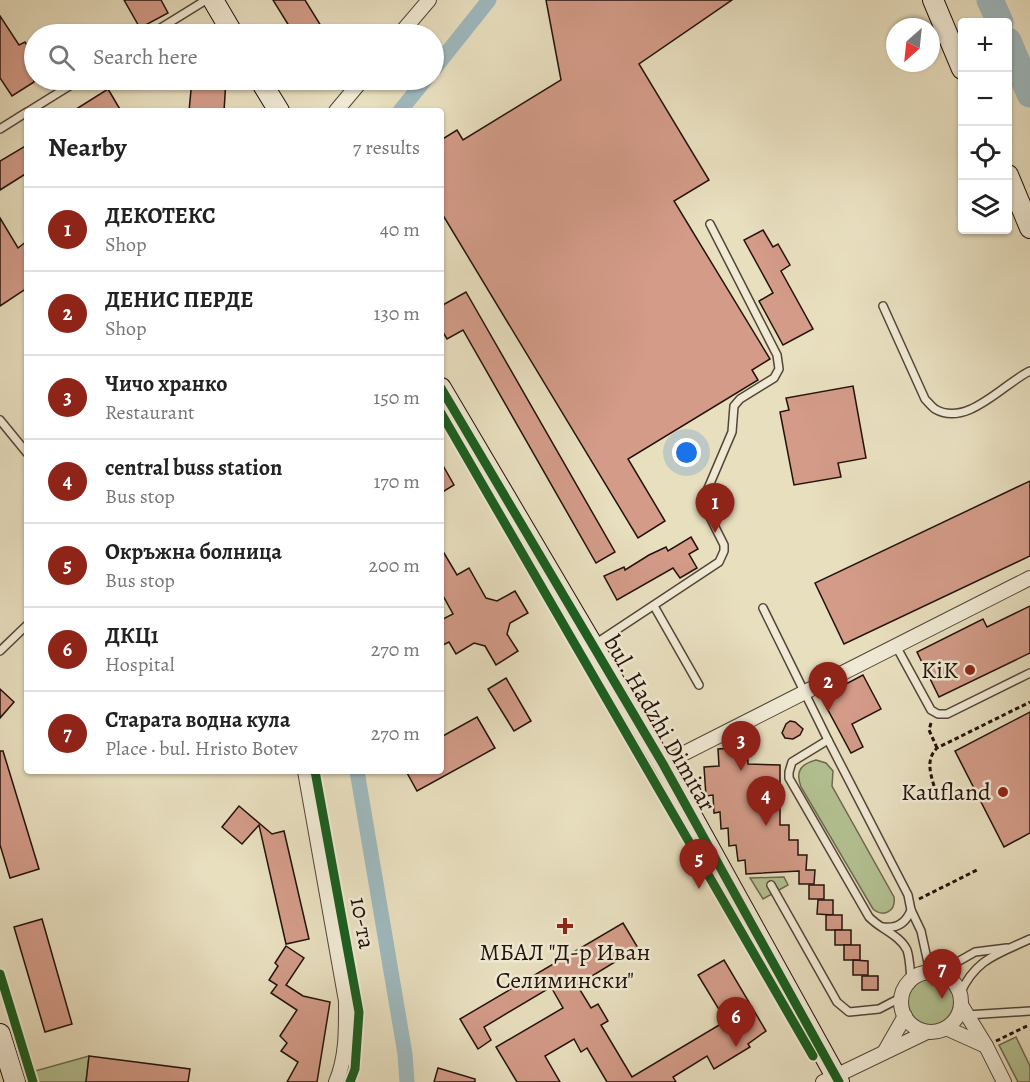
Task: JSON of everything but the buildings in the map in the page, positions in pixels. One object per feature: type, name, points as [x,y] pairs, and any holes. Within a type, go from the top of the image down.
[{"type":"street","points":[[213,0],[228,24]]},
{"type":"street","points":[[409,24],[429,0]]},
{"type":"street","points":[[933,0],[958,58]]},
{"type":"street","points":[[266,90],[277,108]]},
{"type":"street","points":[[339,108],[354,90]]},
{"type":"street","points":[[1010,180],[1030,228]]},
{"type":"street","name":"bul. Hadzhi Dimitar","points":[[444,393],[663,764],[832,1080]]},
{"type":"street","points":[[663,764],[1030,578]]},
{"type":"street","points":[[306,774],[346,1001],[347,1038],[336,1082]]},
{"type":"street","points":[[927,1032],[914,1026],[905,1016],[902,997],[911,980],[917,976],[934,972],[952,980],[963,1005],[991,1044],[1004,1082]]},
{"type":"street","points":[[946,1028],[959,1015],[963,1005]]},
{"type":"street","points":[[885,1051],[905,1016]]},
{"type":"street","points":[[832,1080],[885,1051],[927,1032],[946,1028],[991,1044]]},
{"type":"street","points":[[0,1034],[15,1082]]},
{"type":"lane","points":[[167,24],[206,0]]},
{"type":"lane","points":[[34,108],[63,90]]},
{"type":"lane","points":[[0,129],[24,114]]},
{"type":"lane","points":[[593,646],[714,566],[722,557],[724,545],[704,505],[706,493],[732,432],[734,406],[740,399],[774,378],[779,369],[777,355],[710,224]]},
{"type":"lane","points":[[883,306],[925,399],[935,409],[948,413],[961,412],[983,405],[1018,376],[1030,371]]},
{"type":"lane","points":[[0,420],[24,449]]},
{"type":"lane","points":[[654,606],[699,685]]},
{"type":"lane","points":[[763,608],[908,895],[911,910],[934,972],[975,952],[1012,948]]},
{"type":"lane","points":[[0,651],[24,628]]},
{"type":"lane","points":[[896,646],[929,706],[938,714],[947,714],[1030,673]]},
{"type":"lane","points":[[828,740],[796,759],[790,767],[789,778],[869,917],[901,941],[906,948],[911,980]]},
{"type":"lane","points":[[771,885],[837,1002],[849,1012],[879,1009],[902,997]]},
{"type":"lane","points":[[880,927],[894,928],[900,925],[906,920],[911,910]]},
{"type":"lane","points":[[1030,939],[981,963],[966,980],[963,1005],[1030,1011]]},
{"type":"path","points":[[934,786],[930,773],[930,761],[937,748],[1030,702]]},
{"type":"path","points":[[929,730],[937,748]]},
{"type":"path","points":[[924,897],[979,869]]},
{"type":"path","points":[[991,1044],[1027,1026]]},
{"type":"green space","points":[[816,760],[826,763],[833,771],[832,786],[894,897],[893,906],[888,912],[881,913],[873,909],[801,787],[799,772],[803,766]]},
{"type":"green space","points":[[784,877],[788,885],[763,899],[750,878]]},
{"type":"green space","points":[[926,977],[936,977],[949,984],[956,997],[956,1007],[949,1020],[936,1027],[926,1027],[917,1023],[910,1016],[906,1007],[906,997],[910,988],[917,981]]},
{"type":"green space","points":[[1016,1037],[1030,1066],[1030,1082],[1018,1082],[999,1045]]},
{"type":"green space","points":[[89,1056],[86,1082],[38,1082],[35,1071]]},
{"type":"waterway","points":[[444,56],[489,0]]},
{"type":"waterway","points":[[990,0],[998,18]]},
{"type":"waterway","points":[[1012,51],[1030,94]]},
{"type":"waterway","points":[[402,108],[417,90]]},
{"type":"waterway","points":[[358,774],[405,1054],[407,1082]]},
{"type":"cycle path","points":[[444,393],[663,764],[839,1082]]},
{"type":"cycle path","points":[[444,418],[813,1056]]},
{"type":"cycle path","name":"10-та","points":[[316,774],[359,1012],[355,1069],[350,1082]]},
{"type":"cycle path","points":[[0,974],[33,1082]]},
{"type":"place","name":"ДЕКОТЕКС","points":[[715,533]]},
{"type":"place","name":"KiK","points":[[970,670]]},
{"type":"place","name":"ДЕНИС ПЕРДЕ","points":[[828,712]]},
{"type":"place","name":"Чичо хранко","points":[[741,771]]},
{"type":"place","name":"Kaufland","points":[[1003,792]]},
{"type":"place","name":"central buss station","points":[[766,826]]},
{"type":"place","name":"Окръжна болница","points":[[699,889]]},
{"type":"place","name":"МБАЛ \"Д-р Иван Селимински\"","points":[[565,926]]},
{"type":"place","name":"Старата водна кула","points":[[942,999]]},
{"type":"place","name":"ДКЦ1","points":[[736,1047]]}]
